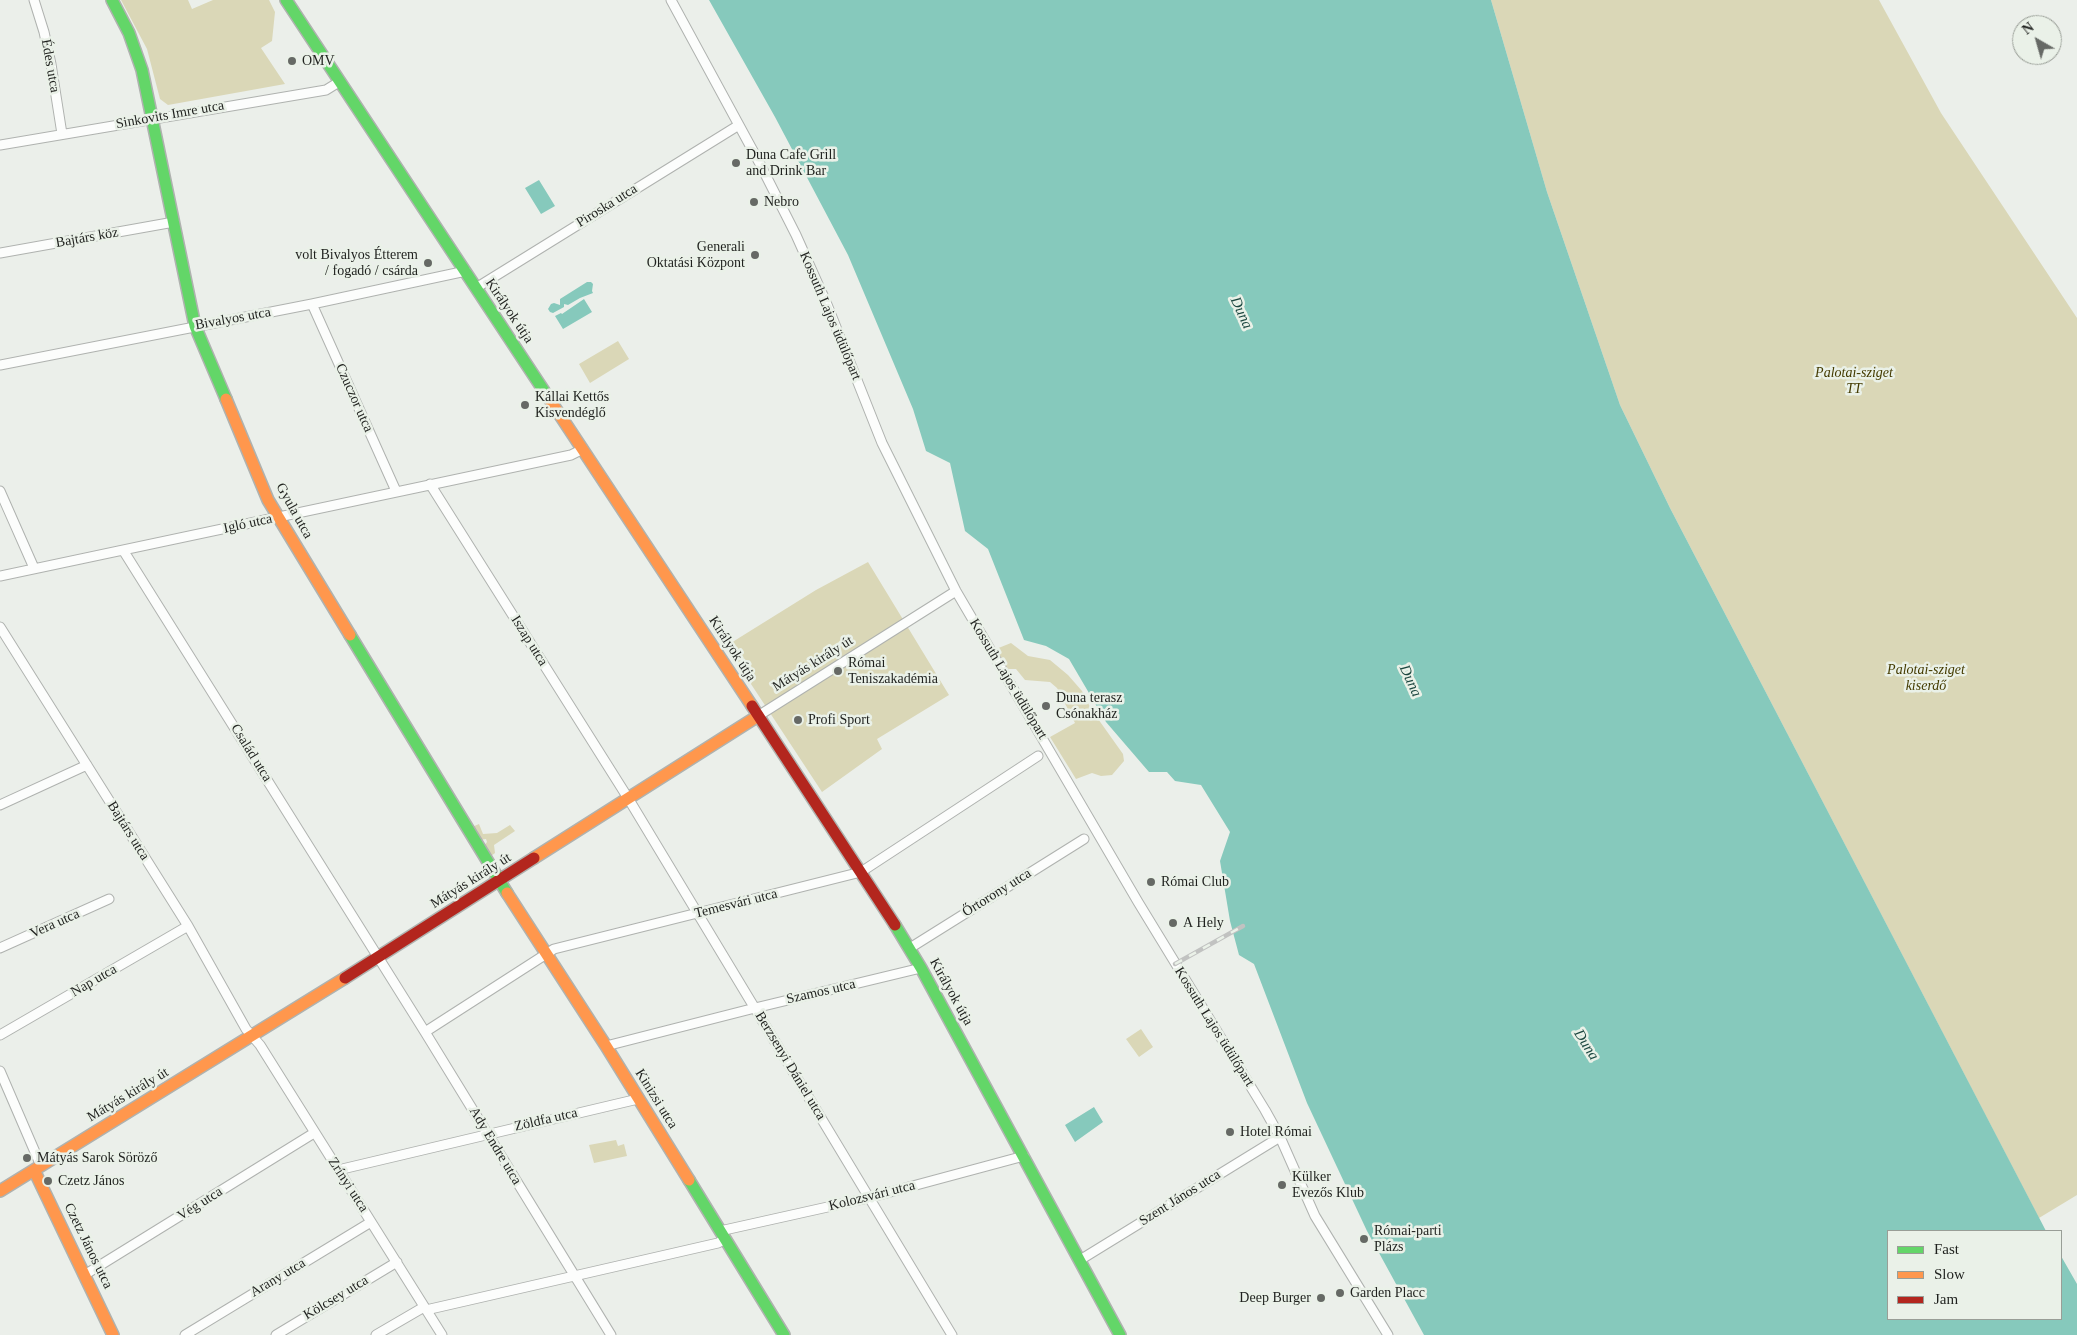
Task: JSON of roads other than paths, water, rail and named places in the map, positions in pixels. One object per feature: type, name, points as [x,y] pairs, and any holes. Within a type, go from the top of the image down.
[{"type":"street","name":"Édes utca","points":[[34,0],[44,32],[62,134]]},
{"type":"street","name":"Gyula utca","points":[[112,0],[136,52],[145,82],[195,326],[268,500],[499,881]]},
{"type":"street","name":"Királyok útja","points":[[286,0],[910,948],[1120,1335]]},
{"type":"street","name":"Kossuth Lajos üdülőpart","points":[[671,0],[796,235],[826,302],[882,443],[956,591],[1138,902],[1280,1137],[1315,1216],[1388,1335]]},
{"type":"street","name":"Sinkovits Imre utca","points":[[0,145],[326,90],[339,82]]},
{"type":"street","name":"Piroska utca","points":[[476,288],[739,125]]},
{"type":"street","name":"Bajtárs köz","points":[[0,253],[174,222]]},
{"type":"street","name":"Bivalyos utca","points":[[0,365],[312,304],[466,271]]},
{"type":"street","name":"Czuczor utca","points":[[312,304],[396,491]]},
{"type":"street","name":"Igló utca","points":[[0,576],[571,455],[583,449]]},
{"type":"street","name":"Iszap utca","points":[[430,484],[628,798]]},
{"type":"street","points":[[0,491],[34,568]]},
{"type":"street","name":"Család utca","points":[[123,550],[378,957]]},
{"type":"street","name":"Mátyás király út","points":[[0,1191],[252,1037],[956,591]]},
{"type":"street","name":"Bajtárs utca","points":[[0,627],[188,926],[252,1037]]},
{"type":"street","name":"Temesvári utca","points":[[425,1032],[554,948],[861,872],[1038,756]]},
{"type":"street","points":[[0,805],[87,765]]},
{"type":"street","name":"Berzsenyi Dániel utca","points":[[628,798],[952,1335]]},
{"type":"street","name":"Őrtorony utca","points":[[910,948],[1084,839]]},
{"type":"street","name":"Kinizsi utca","points":[[499,881],[606,1046],[784,1335]]},
{"type":"street","name":"Vera utca","points":[[0,948],[109,899]]},
{"type":"street","name":"Nap utca","points":[[0,1035],[188,926]]},
{"type":"street","name":"Ady Endre utca","points":[[378,957],[611,1335]]},
{"type":"street","name":"Szamos utca","points":[[606,1046],[921,968]]},
{"type":"street","name":"Zrínyi utca","points":[[252,1037],[260,1045],[442,1335]]},
{"type":"street","points":[[0,1071],[3,1085],[38,1168]]},
{"type":"street","name":"Zöldfa utca","points":[[338,1170],[638,1099]]},
{"type":"street","name":"Vég utca","points":[[86,1274],[314,1133]]},
{"type":"street","name":"Szent János utca","points":[[1080,1260],[1280,1137]]},
{"type":"street","name":"Kolozsvári utca","points":[[376,1335],[425,1308],[718,1243],[722,1235],[1024,1156]]},
{"type":"street","name":"Czetz János utca","points":[[38,1168],[113,1335]]},
{"type":"street","name":"Arany utca","points":[[185,1335],[371,1222]]},
{"type":"street","name":"Kölcsey utca","points":[[276,1335],[397,1262]]},
{"type":"water","name":"Duna","points":[[709,0],[1491,0],[1547,192],[1620,405],[1670,508],[2045,1230],[1887,1230],[1887,1320],[2062,1320],[2062,1258],[2077,1284],[2077,1335],[1424,1335],[1367,1231],[1307,1103],[1254,964],[1239,955],[1230,921],[1220,861],[1230,832],[1201,785],[1175,781],[1167,772],[1149,772],[1106,722],[1069,659],[1046,646],[1024,640],[988,549],[965,531],[950,463],[926,451],[913,409],[848,255],[775,117]]},
{"type":"water","points":[[539,180],[555,206],[541,214],[525,188]]},
{"type":"water","points":[[587,282],[593,284],[593,293],[568,305],[564,304],[564,307],[553,313],[550,312],[548,309],[551,304],[560,305],[560,299]]},
{"type":"water","points":[[584,299],[592,312],[563,329],[555,316],[562,314]]},
{"type":"water","points":[[1094,1107],[1103,1122],[1075,1142],[1065,1125]]},
{"type":"railway","points":[[1175,964],[1243,926]]},
{"type":"place","name":"OMV","points":[[292,61]]},
{"type":"place","name":"Duna Cafe Grill and Drink Bar","points":[[736,163]]},
{"type":"place","name":"Nebro","points":[[754,202]]},
{"type":"place","name":"Generali Oktatási Központ","points":[[755,255]]},
{"type":"place","name":"volt Bivalyos Étterem / fogadó / csárda","points":[[428,263]]},
{"type":"place","name":"Kállai Kettős Kisvendéglő","points":[[525,405]]},
{"type":"place","name":"Római Teniszakadémia","points":[[838,671]]},
{"type":"place","name":"Duna terasz Csónakház","points":[[1046,706]]},
{"type":"place","name":"Profi Sport","points":[[798,720]]},
{"type":"place","name":"Római Club","points":[[1151,882]]},
{"type":"place","name":"A Hely","points":[[1173,923]]},
{"type":"place","name":"Hotel Római","points":[[1230,1132]]},
{"type":"place","name":"Mátyás Sarok Söröző","points":[[27,1158]]},
{"type":"place","name":"Czetz János","points":[[48,1181]]},
{"type":"place","name":"Külker Evezős Klub","points":[[1282,1185]]},
{"type":"place","name":"Római-parti Plázs","points":[[1364,1239]]},
{"type":"place","name":"Garden Placc","points":[[1340,1293]]},
{"type":"place","name":"Deep Burger","points":[[1321,1298]]},
{"type":"park label","name":"Palotai-sziget TT","points":[[1854,382]]},
{"type":"park label","name":"Palotai-sziget kiserdő","points":[[1926,678]]}]
